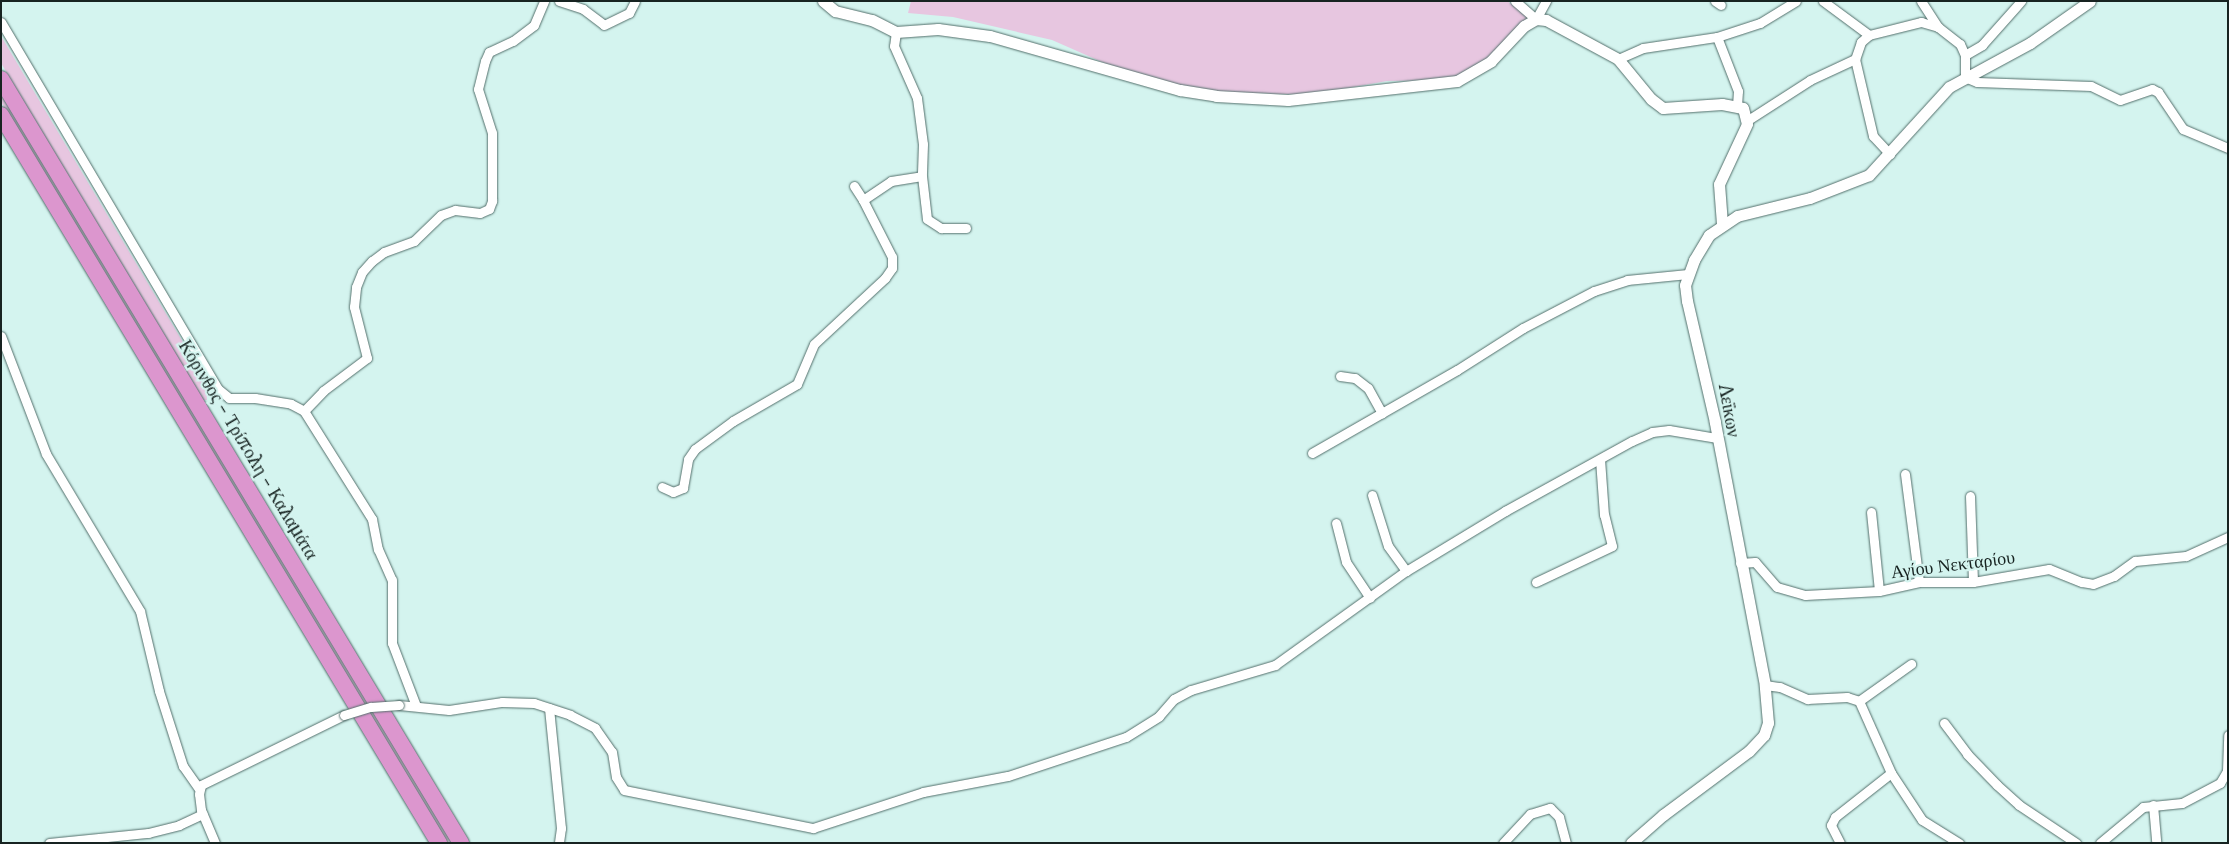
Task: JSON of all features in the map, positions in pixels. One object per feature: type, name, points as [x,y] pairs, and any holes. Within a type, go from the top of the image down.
[{"type":"highway","name":"Κόρινθος - Τρίπολη - Καλαμάτα","points":[[1,79],[461,843]]},
{"type":"highway","points":[[1,115],[439,843]]},
{"type":"street","points":[[304,411],[328,387],[367,358],[354,307],[356,287],[362,272],[372,261],[384,252],[414,241],[442,215],[455,210],[480,213],[488,209],[492,202],[492,133],[478,89],[484,61],[489,52],[513,41],[534,25],[544,1]]},
{"type":"street","points":[[559,1],[583,9],[604,25],[629,13],[635,1]]},
{"type":"street","points":[[823,1],[835,12],[872,20],[896,32],[938,29],[990,36],[1188,92],[1300,100],[1457,80],[1488,64],[1512,36],[1536,19],[1546,1]]},
{"type":"street","points":[[1515,1],[1536,19],[1552,22],[1618,59],[1651,99],[1663,108],[1737,104],[1744,111],[1748,120]]},
{"type":"street","points":[[1618,59],[1643,48],[1717,38],[1760,23],[1796,1]]},
{"type":"street","points":[[1823,1],[1869,35]]},
{"type":"street","points":[[1921,1],[1938,27],[1960,44],[1965,55],[1965,77],[1977,82],[2091,86],[2120,100],[2152,89],[2183,129],[2228,148]]},
{"type":"street","points":[[1965,55],[1982,44],[2021,1]]},
{"type":"street","name":"Λεΐκων","points":[[1632,843],[1758,742],[1768,723],[1765,684],[1740,564],[1717,438],[1687,301],[1688,274],[1709,234],[1722,224],[1745,213],[1810,198],[1857,182],[1890,154],[1937,98],[1965,77],[2030,43],[2090,1]]},
{"type":"street","points":[[1,22],[218,389],[229,398],[250,397],[292,404],[304,411],[376,527],[378,549],[392,580],[392,643],[416,706]]},
{"type":"street","points":[[1890,154],[1878,143],[1870,128],[1855,59],[1861,42],[1869,35],[1921,22],[1938,27]]},
{"type":"street","points":[[896,32],[894,46],[916,98],[923,144],[922,176],[927,219],[941,228],[966,228]]},
{"type":"street","points":[[1717,38],[1738,91],[1737,104]]},
{"type":"street","points":[[1722,224],[1718,202],[1720,180],[1748,120],[1810,80],[1855,59]]},
{"type":"street","points":[[863,200],[891,181],[922,176]]},
{"type":"street","points":[[662,487],[673,492],[683,488],[688,459],[695,448],[728,424],[797,384],[814,344],[885,278],[892,268],[892,257],[854,186]]},
{"type":"street","points":[[1312,453],[1523,328],[1594,290],[1627,280],[1688,274]]},
{"type":"street","points":[[1,336],[46,454],[140,611],[159,691],[183,766],[199,789],[203,814],[215,843]]},
{"type":"street","points":[[1340,376],[1355,378],[1368,388],[1382,413]]},
{"type":"street","points":[[199,789],[206,781],[344,715],[371,707],[399,705],[449,710],[513,702],[549,708],[586,722],[606,740],[612,752],[616,777],[624,790],[813,828],[923,792],[1008,776],[1126,737],[1160,716],[1174,699],[1190,690],[1276,665],[1406,571],[1600,459],[1656,431],[1717,438]]},
{"type":"street","points":[[1536,582],[1612,546],[1604,515],[1600,459]]},
{"type":"street","points":[[1905,474],[1919,582]]},
{"type":"street","points":[[1372,495],[1388,546],[1406,571]]},
{"type":"street","points":[[1970,496],[1973,582]]},
{"type":"street","points":[[1871,512],[1879,591]]},
{"type":"street","points":[[1336,523],[1346,562],[1370,598]]},
{"type":"street","name":"Αγίου Νεκταρίου","points":[[1740,564],[1755,562],[1777,587],[1799,595],[1879,591],[1919,582],[1973,582],[2049,569],[2082,582],[2094,584],[2114,576],[2135,561],[2186,556],[2228,537]]},
{"type":"street","points":[[1859,702],[1911,664]]},
{"type":"street","points":[[1765,684],[1780,687],[1807,699],[1847,697],[1859,702],[1891,774],[1922,820],[1946,839],[1959,843]]},
{"type":"street","points":[[549,708],[561,828],[559,843]]},
{"type":"street","points":[[1944,723],[1967,754],[1997,785],[2026,810],[2076,843]]},
{"type":"street","points":[[2100,843],[2135,812],[2152,805],[2182,803],[2220,783],[2227,771],[2228,735]]},
{"type":"street","points":[[1840,843],[1831,825],[1835,817],[1891,774]]},
{"type":"street","points":[[2152,805],[2156,843]]},
{"type":"street","points":[[1503,843],[1530,814],[1550,808],[1559,817],[1566,843]]},
{"type":"street","points":[[49,843],[148,833],[179,825],[203,814]]},
{"type":"shaded area","points":[[911,1],[1507,1],[1531,17],[1494,58],[1452,80],[1387,81],[1309,95],[1219,92],[1181,86],[1111,66],[1052,40],[953,17],[908,13]]},
{"type":"shaded area","points":[[1,36],[206,381],[207,400],[202,400],[1,63]]},
{"type":"shaded area","points":[[1,92],[453,843],[447,843],[436,825],[1,102]]}]
